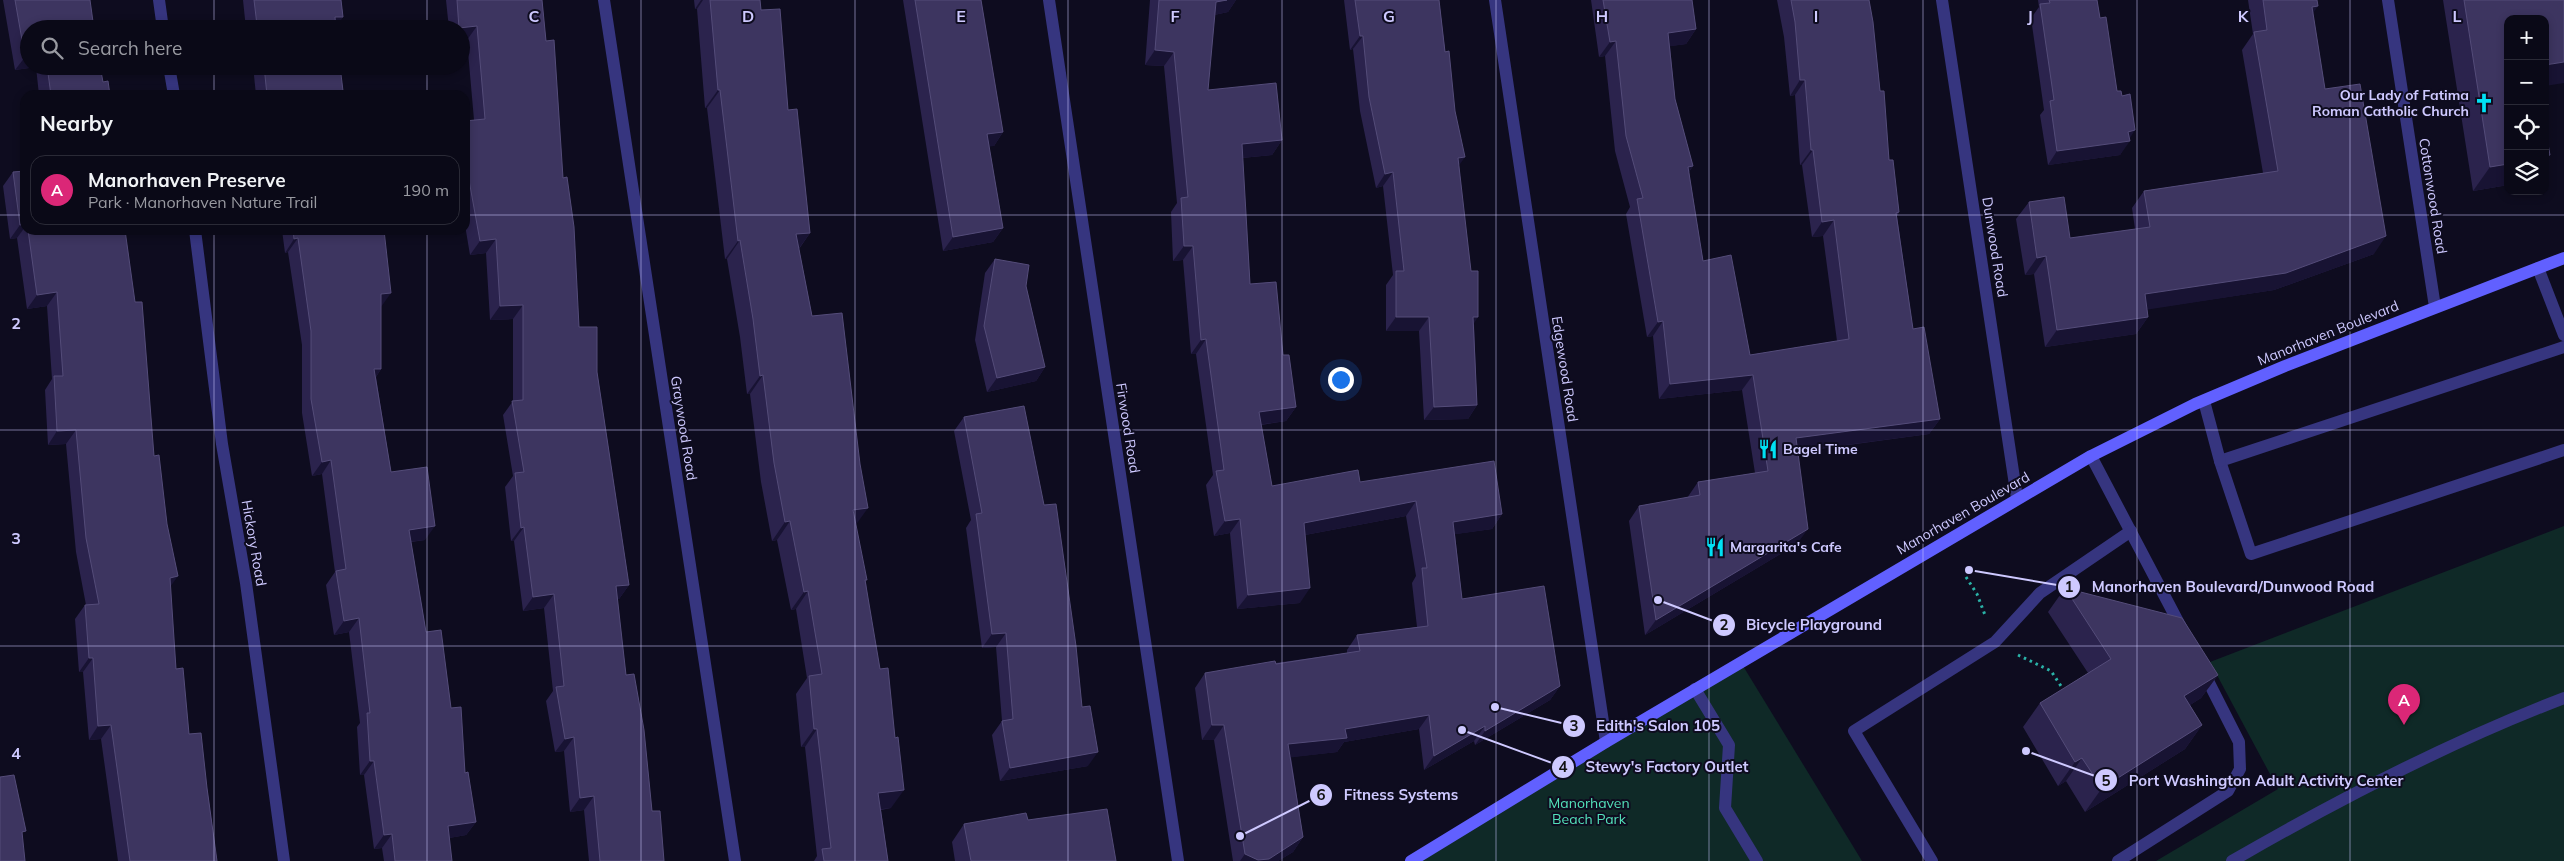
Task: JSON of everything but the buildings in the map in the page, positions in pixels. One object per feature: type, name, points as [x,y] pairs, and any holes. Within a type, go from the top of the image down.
[{"type":"street","points":[[159,0],[162,20]]},
{"type":"street","name":"Graywood Road","points":[[604,0],[735,861]]},
{"type":"street","name":"Firwood Road","points":[[1049,0],[1178,861]]},
{"type":"street","name":"Edgewood Road","points":[[1495,0],[1606,742]]},
{"type":"street","name":"Dunwood Road","points":[[1942,0],[2017,498]]},
{"type":"street","name":"Cottonwood Road","points":[[2388,0],[2435,307]]},
{"type":"street","points":[[171,75],[173,90]]},
{"type":"street","name":"Hickory Road","points":[[196,235],[222,444],[246,583],[284,861]]},
{"type":"street","name":"Manorhaven Boulevard","points":[[1411,861],[1606,742],[2091,456],[2204,400],[2435,307],[2564,258]]},
{"type":"street","points":[[2538,268],[2564,334]]},
{"type":"street","points":[[2220,461],[2564,346]]},
{"type":"street","points":[[2204,400],[2220,461],[2251,554],[2564,450]]},
{"type":"street","points":[[2091,456],[2188,640]]},
{"type":"street","points":[[1932,861],[1854,731],[1995,642],[2040,593],[2131,531]]},
{"type":"street","points":[[2118,861],[2228,791],[2240,769],[2239,742],[2196,657]]},
{"type":"street","points":[[1695,689],[1729,745],[1725,808],[1757,861]]},
{"type":"street","points":[[2232,861],[2322,809],[2506,720],[2564,698]]},
{"type":"path","points":[[1966,577],[1980,602]]},
{"type":"green space","points":[[2564,526],[2564,861],[2156,861],[2278,789],[2210,662]]},
{"type":"green space","name":"Manorhaven Beach Park","points":[[1740,661],[1862,861],[1411,861]]},
{"type":"place","name":"Our Lady of Fatima Roman Catholic Church","points":[[2484,103]]},
{"type":"place","name":"Bagel Time","points":[[1768,449]]},
{"type":"place","name":"Margarita's Cafe","points":[[1715,547]]},
{"type":"place","name":"Manorhaven Boulevard/Dunwood Road","points":[[1969,570]]},
{"type":"place","name":"Bicycle Playground","points":[[1658,600]]},
{"type":"place","name":"Edith's Salon 105","points":[[1495,707]]},
{"type":"place","name":"Manorhaven Preserve","points":[[2404,725]]},
{"type":"place","name":"Stewy's Factory Outlet","points":[[1462,730]]},
{"type":"place","name":"Port Washington Adult Activity Center","points":[[2026,751]]},
{"type":"place","name":"Fitness Systems","points":[[1240,836]]}]
